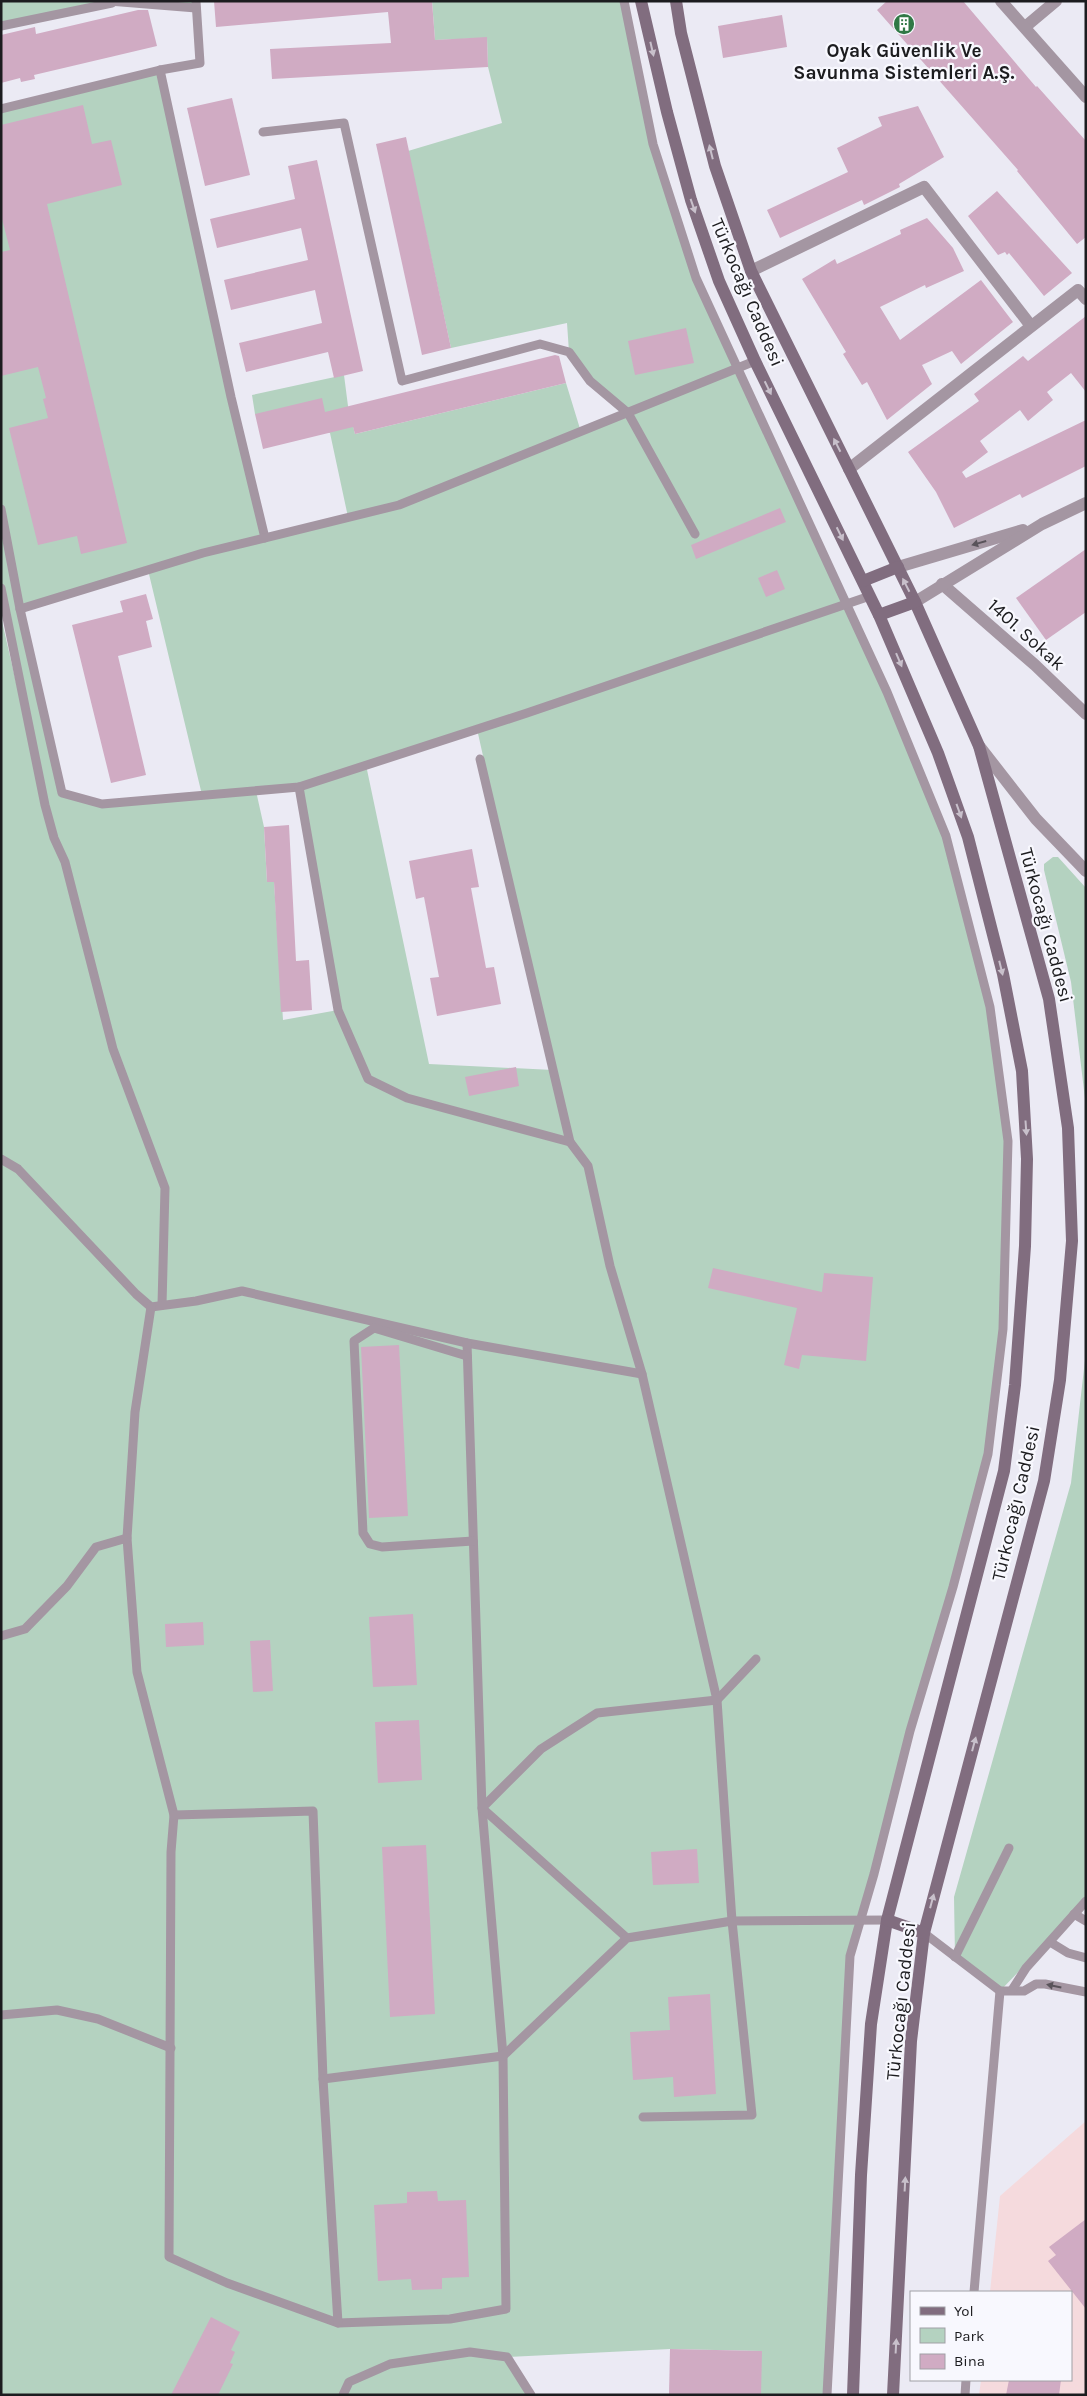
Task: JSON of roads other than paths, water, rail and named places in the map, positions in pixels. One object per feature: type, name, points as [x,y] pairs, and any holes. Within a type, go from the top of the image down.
[{"type":"main road","name":"Türkocağı Caddesi","points":[[641,1],[667,112],[691,200],[719,281],[755,361],[879,615],[938,753],[968,837],[1003,974],[1022,1071],[1027,1159],[1025,1246],[1016,1375],[1004,1471],[888,1920],[871,2024],[861,2175],[852,2395]]},
{"type":"main road","name":"Türkocağı Caddesi","points":[[676,1],[681,33],[715,166],[751,272],[915,602],[979,746],[1049,999],[1068,1128],[1072,1242],[1060,1380],[1044,1482],[924,1933],[912,2041],[893,2395]]},
{"type":"main road","points":[[863,581],[898,567]]},
{"type":"main road","points":[[879,615],[915,602]]},
{"type":"main road","points":[[888,1920],[924,1933]]},
{"type":"street","points":[[1001,1],[1086,97]]},
{"type":"street","points":[[1025,28],[1056,1]]},
{"type":"street","points":[[751,272],[924,187],[1031,326]]},
{"type":"street","points":[[849,468],[1078,290],[1086,298]]},
{"type":"street","points":[[915,602],[1042,524],[1086,503]]},
{"type":"street","points":[[898,567],[1042,524]]},
{"type":"street","name":"1401. Sokak","points":[[942,584],[1035,665],[1086,714]]},
{"type":"street","points":[[979,746],[1036,819],[1086,871]]},
{"type":"lane","points":[[624,1],[653,144],[696,278],[888,692],[946,836],[990,1007],[1008,1141],[1003,1329],[988,1454],[953,1587],[910,1731],[850,1956],[827,2395]]},
{"type":"lane","points":[[1,26],[111,2],[196,5],[200,63],[160,70],[1,109]]},
{"type":"lane","points":[[160,70],[231,397],[265,538]]},
{"type":"lane","points":[[263,132],[344,123],[402,381],[540,344],[569,352],[590,381],[628,413],[694,534]]},
{"type":"lane","points":[[20,609],[203,553],[399,505],[755,361]]},
{"type":"lane","points":[[1,509],[20,609],[62,793],[102,804],[299,787],[527,713],[870,596]]},
{"type":"lane","points":[[1,588],[51,830],[65,862],[113,1049],[165,1188],[162,1305]]},
{"type":"lane","points":[[480,758],[570,1142],[588,1166],[610,1266],[642,1374],[717,1700],[732,1921],[752,2115],[643,2117]]},
{"type":"lane","points":[[299,787],[338,1010],[368,1079],[408,1098],[570,1142]]},
{"type":"lane","points":[[1,1159],[18,1168],[136,1294],[151,1307]]},
{"type":"lane","points":[[151,1307],[196,1301],[242,1291],[467,1343],[642,1374]]},
{"type":"lane","points":[[151,1307],[135,1412],[127,1538],[137,1672],[174,1814],[171,1852],[169,2258],[227,2283],[338,2322],[450,2319],[506,2309],[503,2056],[482,1808],[467,1343]]},
{"type":"lane","points":[[467,1356],[374,1328],[354,1341],[363,1533],[370,1544],[382,1547],[473,1541]]},
{"type":"lane","points":[[1,1636],[25,1629],[67,1586],[96,1547],[127,1538]]},
{"type":"lane","points":[[482,1808],[542,1749],[597,1713],[717,1700],[756,1659]]},
{"type":"lane","points":[[482,1808],[627,1938]]},
{"type":"lane","points":[[174,1814],[313,1811],[323,2079],[338,2322]]},
{"type":"lane","points":[[955,1957],[1009,1848]]},
{"type":"lane","points":[[1012,1990],[1026,1968],[1086,1901]]},
{"type":"lane","points":[[1074,1914],[1086,1921]]},
{"type":"lane","points":[[323,2079],[503,2056],[627,1938],[732,1921],[888,1920]]},
{"type":"lane","points":[[924,1933],[1000,1991],[1024,1991],[1036,1984],[1045,1984],[1086,1992]]},
{"type":"lane","points":[[1050,1942],[1068,1953],[1086,1958]]},
{"type":"lane","points":[[974,2291],[1000,1991]]},
{"type":"lane","points":[[1,2015],[56,2010],[98,2019],[171,2048]]},
{"type":"lane","points":[[343,2395],[349,2382],[390,2364],[470,2352],[507,2357],[531,2395]]},
{"type":"lane","points":[[965,2395],[966,2381]]},
{"type":"place","name":"Oyak Güvenlik Ve Savunma Sistemleri A.Ş.","points":[[904,24]]}]
